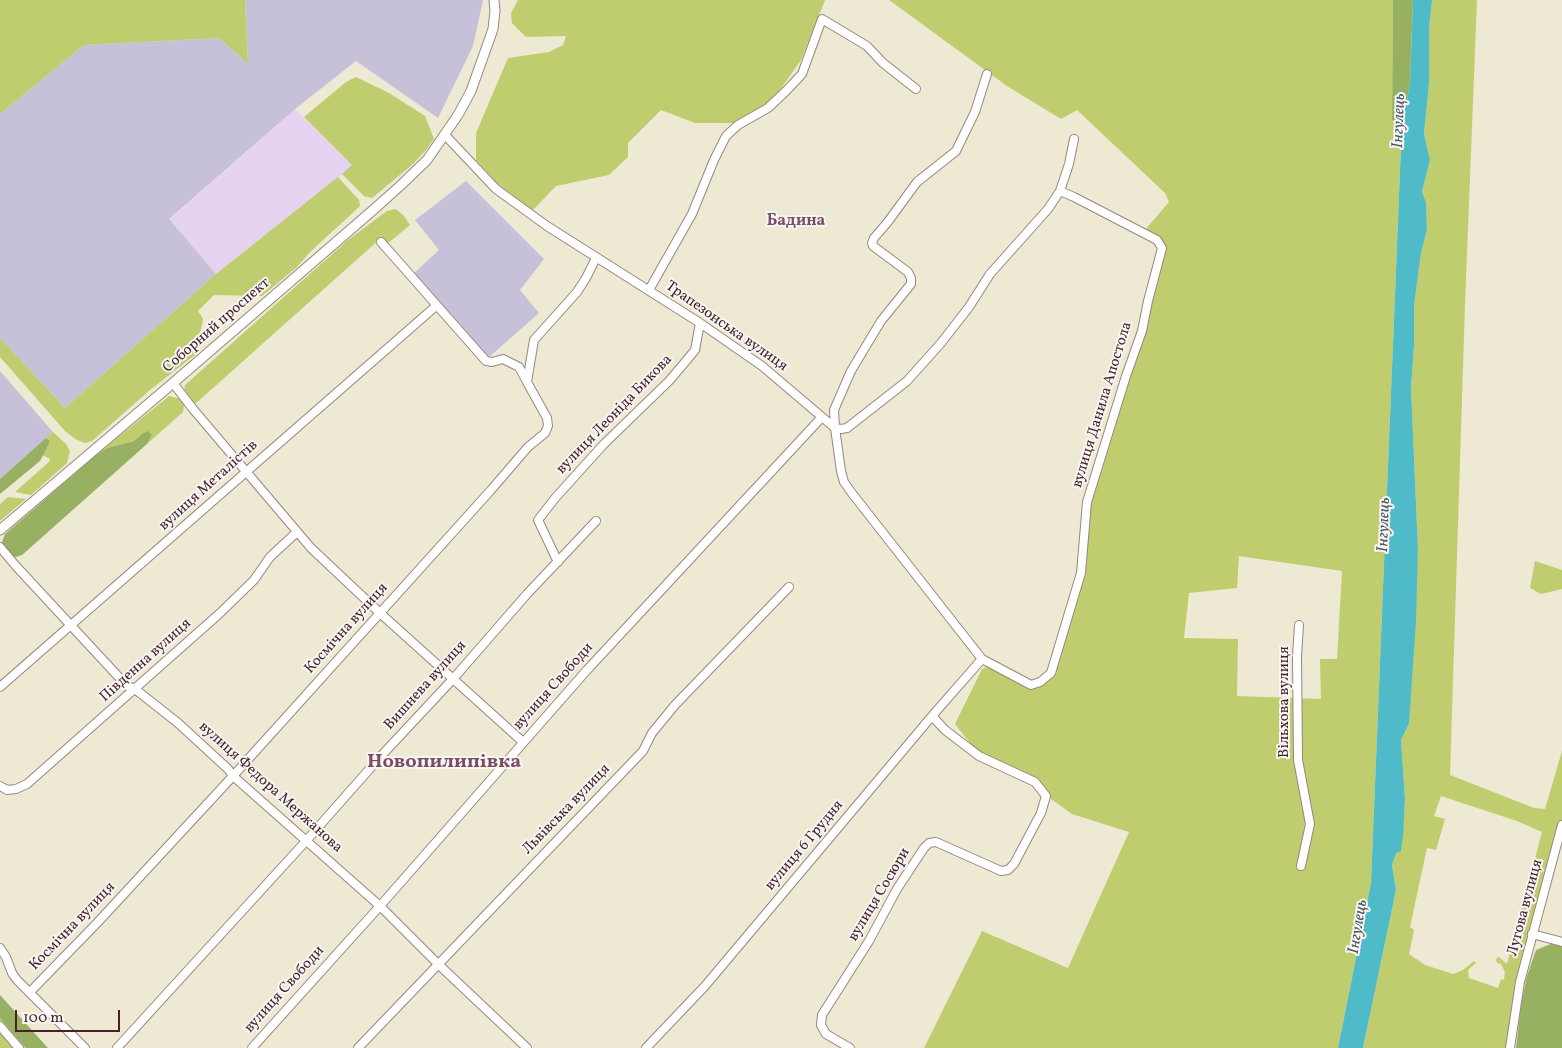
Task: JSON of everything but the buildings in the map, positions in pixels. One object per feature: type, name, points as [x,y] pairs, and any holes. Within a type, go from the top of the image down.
[{"type":"main road","name":"Соборний проспект","points":[[0,530],[173,383],[401,185],[427,160],[445,136],[471,91],[493,29],[494,0]]},
{"type":"street","points":[[649,290],[692,214],[726,136],[738,125],[768,108],[802,74],[822,19],[867,46],[883,63],[916,89]]},
{"type":"street","points":[[982,659],[844,482],[834,410],[851,371],[881,321],[911,284],[908,272],[873,246],[874,238],[917,182],[956,151],[974,112],[987,74]]},
{"type":"street","name":"Трапезонська вулиця","points":[[445,136],[496,189],[547,226],[700,323],[762,366],[835,428]]},
{"type":"street","points":[[835,428],[847,428],[907,381],[941,343],[969,307],[990,274],[1048,209],[1060,191],[1069,164],[1074,139]]},
{"type":"street","name":"вулиця Данила Апостола","points":[[982,659],[1031,685],[1040,682],[1051,673],[1080,573],[1087,502],[1126,376],[1142,332],[1162,248],[1157,240],[1060,191]]},
{"type":"street","points":[[381,242],[436,306]]},
{"type":"street","points":[[527,382],[534,340],[577,292],[596,258]]},
{"type":"street","name":"Космічна вулиця","points":[[30,992],[98,922],[233,776],[528,447],[544,433],[548,426],[547,418],[519,367],[503,359],[492,362],[486,361],[436,306]]},
{"type":"street","name":"вулиця Металістів","points":[[0,687],[436,306]]},
{"type":"street","name":"вулиця Леоніда Бикова","points":[[558,562],[538,520],[604,444],[669,382],[695,350],[700,323]]},
{"type":"street","points":[[173,383],[311,548],[523,742]]},
{"type":"street","name":"вулиця Свободи","points":[[252,1048],[380,906],[586,670],[822,417]]},
{"type":"street","name":"Вишнева вулиця","points":[[117,1048],[453,679],[527,594],[596,522]]},
{"type":"street","name":"Південна вулиця","points":[[0,786],[7,790],[16,789],[28,784],[219,614],[254,580],[270,557],[297,532]]},
{"type":"street","name":"вулиця Федора Мержанова","points":[[0,547],[70,626],[127,686],[135,689],[178,723],[228,768],[233,776],[380,906],[526,1048]]},
{"type":"street","name":"Львівська вулиця","points":[[358,1048],[643,751],[652,733],[675,704],[789,587]]},
{"type":"street","name":"Вільхова вулиця","points":[[1299,625],[1297,656],[1298,760],[1310,824],[1301,866]]},
{"type":"street","name":"вулиця 6 Грудня","points":[[646,1048],[705,986],[982,659]]},
{"type":"street","name":"вулиця Сосюри","points":[[850,1048],[826,1034],[821,1025],[822,1015],[869,941],[896,889],[924,848],[930,842],[936,842],[1001,871],[1008,870],[1014,864],[1041,813],[1046,796],[1035,782],[979,756],[945,730],[932,716]]},
{"type":"street","name":"Лугова вулиця","points":[[1510,1048],[1517,999],[1532,934],[1562,825]]},
{"type":"street","points":[[1532,934],[1562,942]]},
{"type":"street","points":[[0,948],[17,980],[85,1048]]},
{"type":"street","points":[[0,1026],[19,1048]]},
{"type":"shaded area","points":[[245,0],[483,0],[473,46],[438,118],[356,61],[295,109],[169,219],[216,274],[65,408],[0,338],[0,114],[84,45],[219,38],[248,64]]},
{"type":"shaded area","points":[[295,109],[353,166],[216,274],[169,220]]},
{"type":"shaded area","points":[[466,181],[544,259],[520,290],[539,313],[488,358],[413,274],[439,250],[415,220]]},
{"type":"shaded area","points":[[0,371],[53,432],[0,479]]},
{"type":"green space","points":[[0,0],[245,0],[248,64],[219,38],[84,45],[0,114]]},
{"type":"green space","points":[[518,0],[825,0],[801,60],[780,90],[756,113],[733,123],[695,123],[661,110],[628,143],[628,157],[609,175],[556,186],[533,210],[498,184],[476,160],[476,133],[508,58],[549,52],[563,45],[566,36],[526,37],[512,23],[511,13]]},
{"type":"green space","points":[[889,0],[1393,0],[1392,120],[1402,123],[1371,883],[1338,1048],[924,1048],[982,931],[1068,968],[1129,832],[1072,814],[1051,799],[1037,779],[977,752],[955,724],[982,669],[990,666],[1030,687],[1052,675],[1084,575],[1089,503],[1100,476],[1146,326],[1164,248],[1145,230],[1169,202],[1165,193],[1077,110],[1061,119],[1007,86]],"holes":[[[1239,556],[1342,571],[1337,659],[1320,659],[1321,699],[1237,696],[1238,639],[1184,638],[1189,593],[1237,588]]]},
{"type":"green space","points":[[1393,0],[1413,0],[1410,84],[1402,123],[1392,120]]},
{"type":"green space","points":[[1432,0],[1477,0],[1450,775],[1534,808],[1545,809],[1562,751],[1562,821],[1529,936],[1508,1048],[1363,1048],[1396,890],[1392,865],[1396,852],[1401,851],[1405,800],[1401,740],[1409,724],[1418,549],[1411,388],[1414,306],[1421,253],[1427,230],[1426,202],[1422,192],[1430,160],[1424,134],[1429,84],[1429,30]],"holes":[[[1441,796],[1517,821],[1542,832],[1507,964],[1499,957],[1496,959],[1505,972],[1504,980],[1501,979],[1498,988],[1469,978],[1468,970],[1476,963],[1474,961],[1463,970],[1453,974],[1425,965],[1409,954],[1414,930],[1410,927],[1427,848],[1436,850],[1445,819],[1434,816]]]},
{"type":"green space","points":[[356,77],[389,93],[425,116],[434,139],[413,164],[372,198],[364,196],[342,174],[352,165],[304,117],[346,82]]},
{"type":"green space","points":[[338,177],[359,200],[360,206],[309,253],[297,267],[262,296],[214,295],[198,311],[203,319],[196,354],[150,390],[92,441],[85,443],[75,439],[65,431],[0,357],[0,338],[65,408],[216,274]]},
{"type":"green space","points":[[396,209],[410,225],[387,244],[381,238],[194,405],[184,392],[185,385],[348,240],[387,211]]},
{"type":"green space","points":[[169,396],[181,399],[184,406],[183,412],[147,444],[152,435],[142,434],[134,441],[107,448],[95,456]]},
{"type":"green space","points":[[148,431],[152,435],[147,444],[22,555],[16,557],[11,555],[2,542],[5,534],[95,456],[107,448],[134,441]]},
{"type":"green space","points":[[53,432],[66,444],[70,451],[67,463],[31,495],[15,492],[50,461],[49,458],[42,455],[50,441],[46,438]]},
{"type":"green space","points":[[46,438],[50,441],[40,461],[0,494],[0,479]]},
{"type":"green space","points":[[8,497],[26,499],[0,521],[0,504]]},
{"type":"green space","points":[[1535,561],[1562,570],[1562,589],[1541,594],[1530,588]]},
{"type":"green space","points":[[1553,943],[1562,946],[1562,1048],[1516,1048],[1521,1005],[1527,976],[1536,950]]},
{"type":"green space","points":[[0,995],[48,1048],[26,1048],[0,1018]]},
{"type":"green space","points":[[0,1018],[26,1048],[0,1048]]},
{"type":"water","points":[[1413,0],[1432,0],[1429,30],[1429,84],[1424,134],[1430,160],[1422,192],[1426,202],[1427,230],[1421,253],[1414,306],[1411,388],[1418,549],[1416,620],[1409,724],[1401,740],[1405,799],[1403,836],[1401,851],[1396,853],[1392,865],[1396,890],[1363,1048],[1338,1048],[1371,883],[1402,123],[1410,84]]},
{"type":"district","name":"Бадина","points":[[796,222]]},
{"type":"district","name":"Новопилипівка","points":[[444,763]]},
{"type":"water label","name":"Інгулець","points":[[1400,121]]},
{"type":"water label","name":"Інгулець","points":[[1385,525]]},
{"type":"water label","name":"Інгулець","points":[[1359,927]]}]
